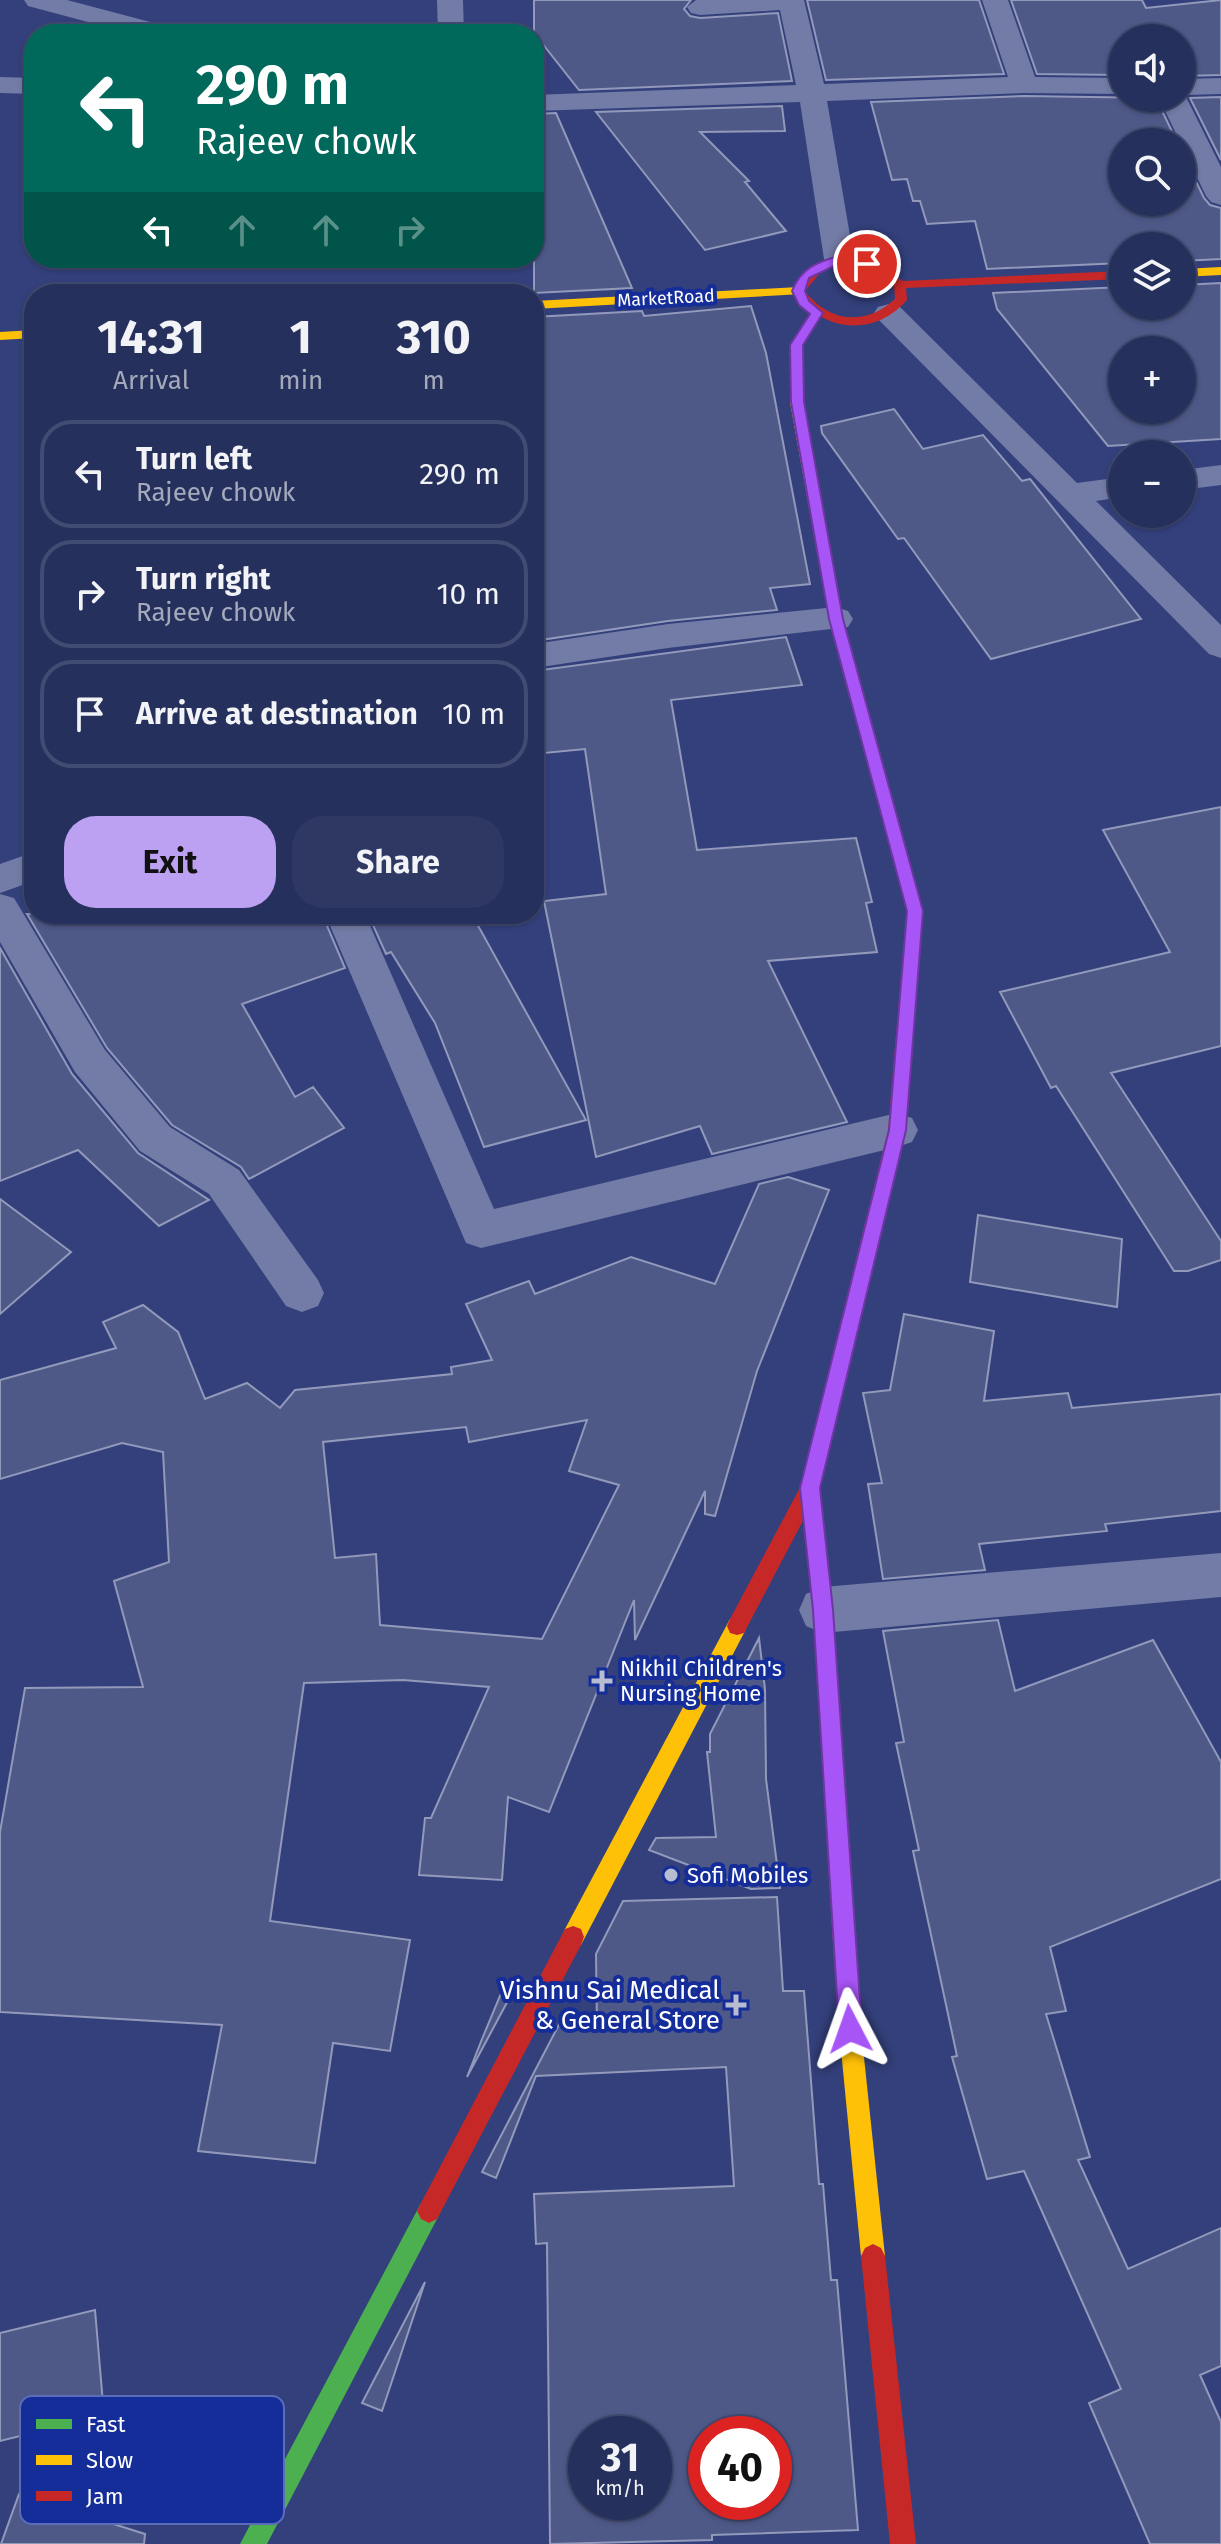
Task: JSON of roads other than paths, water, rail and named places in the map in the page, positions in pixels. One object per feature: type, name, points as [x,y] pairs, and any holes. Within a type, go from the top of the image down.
[{"type":"street","points":[[37,0],[127,24]]},
{"type":"street","points":[[450,0],[451,24]]},
{"type":"street","points":[[700,7],[792,0],[812,93],[839,259]]},
{"type":"street","points":[[995,0],[1024,85]]},
{"type":"street","points":[[0,85],[24,86]]},
{"type":"street","points":[[544,103],[1024,85],[1108,86]]},
{"type":"street","points":[[1196,87],[1221,86]]},
{"type":"street","points":[[1180,112],[1221,196]]},
{"type":"street","points":[[1108,276],[895,299],[866,321],[840,321],[816,313],[803,303],[799,291],[804,277],[820,266],[839,259],[888,272],[895,299],[1115,543],[1221,646]]},
{"type":"street","points":[[1196,272],[1221,271]]},
{"type":"street","name":"MarketRoad","points":[[544,304],[799,291]]},
{"type":"street","points":[[284,2485],[810,1488],[897,1130],[915,911],[836,619],[797,402],[796,345],[816,313]]},
{"type":"street","points":[[0,336],[24,335]]},
{"type":"street","points":[[1196,478],[1221,475]]},
{"type":"street","points":[[1071,494],[1108,489]]},
{"type":"street","points":[[544,655],[668,636],[836,619]]},
{"type":"street","points":[[0,879],[24,870]]},
{"type":"street","points":[[0,908],[90,1061],[155,1139],[224,1182],[302,1293]]},
{"type":"street","points":[[349,924],[481,1230],[897,1130]]},
{"type":"street","points":[[810,1488],[823,1610],[850,2029],[903,2544]]},
{"type":"street","points":[[823,1610],[1221,1575]]},
{"type":"street","points":[[253,2544],[264,2524]]},
{"type":"place","name":"Nikhil Children's Nursing Home","points":[[602,1681]]},
{"type":"place","name":"Sofi Mobiles","points":[[671,1875]]},
{"type":"place","name":"Vishnu Sai Medical & General Store","points":[[736,2005]]}]
